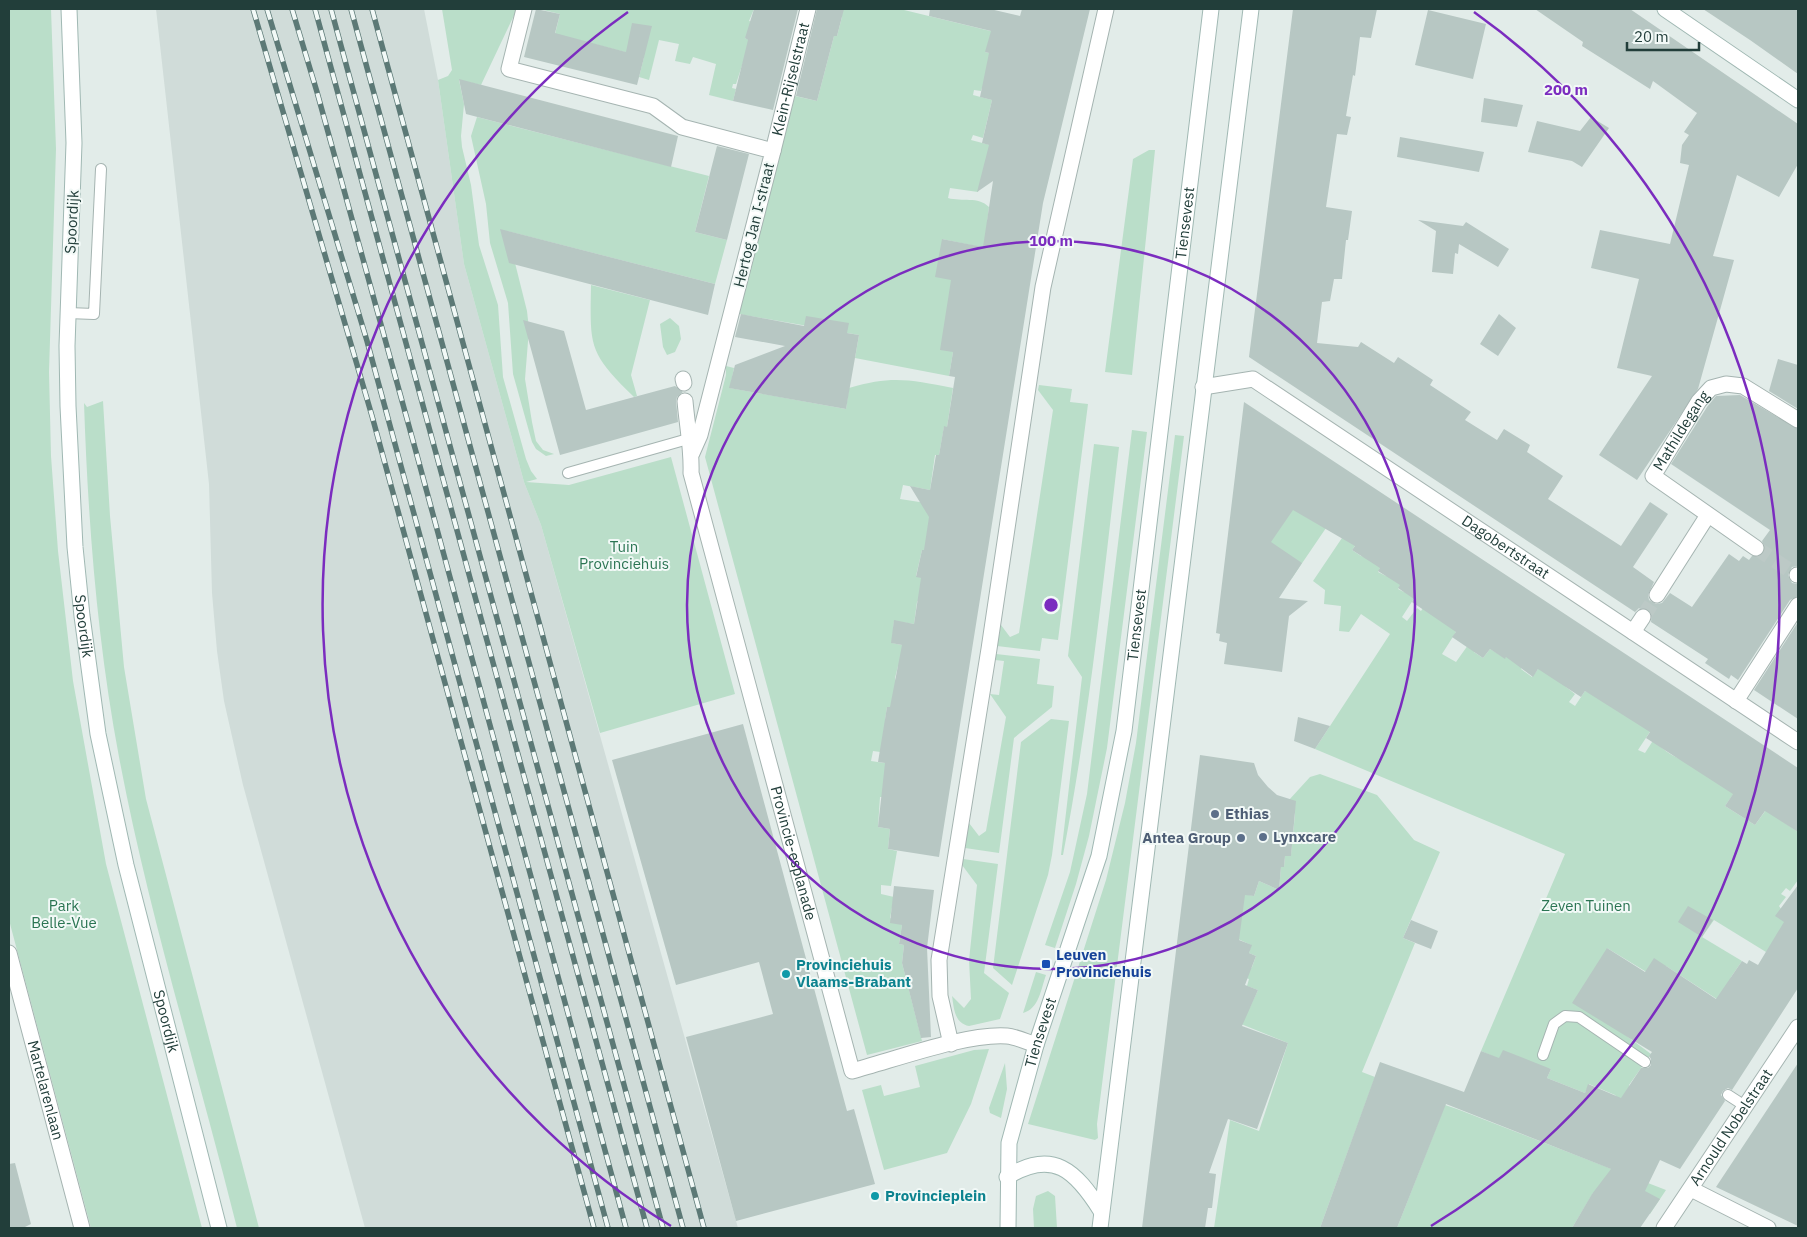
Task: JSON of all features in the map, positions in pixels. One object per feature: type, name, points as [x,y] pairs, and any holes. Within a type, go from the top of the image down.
[{"type":"street","name":"Spoordijk","points":[[69,9],[74,143],[68,313],[68,406],[75,547],[98,734],[126,865],[219,1228]]},
{"type":"street","name":"Hertog Jan I-straat","points":[[524,9],[509,69],[653,106],[682,128],[773,150],[700,435],[690,446]]},
{"type":"street","name":"Klein-Rijselstraat","points":[[773,150],[808,9]]},
{"type":"street","points":[[951,1044],[940,996],[939,960],[989,649],[1043,287],[1106,9]]},
{"type":"street","name":"Tiensevest","points":[[1008,1228],[1007,1177],[1009,1143],[1036,1045],[1099,856],[1124,731],[1211,9]]},
{"type":"street","points":[[1100,1228],[1251,9]]},
{"type":"street","points":[[1665,9],[1798,100]]},
{"type":"street","name":"Dagobertstraat","points":[[1204,386],[1253,379],[1798,742]]},
{"type":"street","name":"Mathildegang","points":[[1756,548],[1653,476],[1699,401],[1711,388],[1726,384],[1743,386],[1798,420]]},
{"type":"street","points":[[685,401],[690,446]]},
{"type":"street","name":"Provincie-esplanade","points":[[690,446],[691,473],[852,1071],[951,1044],[999,1036],[1010,1036],[1036,1045]]},
{"type":"street","points":[[1657,595],[1708,516]]},
{"type":"street","points":[[1736,701],[1798,605]]},
{"type":"street","points":[[1633,632],[1643,617]]},
{"type":"street","name":"Martelarenlaan","points":[[9,953],[82,1228]]},
{"type":"street","name":"Arnould Nobelstraat","points":[[1664,1228],[1798,1030]]},
{"type":"street","points":[[1007,1177],[1034,1164],[1054,1166],[1080,1181],[1101,1211]]},
{"type":"street","points":[[1691,1189],[1768,1228]]},
{"type":"lane","points":[[68,313],[94,314],[101,169]]},
{"type":"lane","points":[[568,473],[690,446]]},
{"type":"lane","points":[[1543,1055],[1554,1024],[1565,1016],[1579,1017],[1645,1062]]},
{"type":"lane","points":[[1728,1095],[1745,1106]]},
{"type":"shaded area","points":[[156,9],[424,9],[438,80],[464,264],[524,482],[541,525],[738,1228],[365,1228],[243,785],[224,701],[212,593],[209,484]]},
{"type":"green space","name":"Park Belle-Vue","points":[[9,9],[51,9],[56,149],[49,372],[51,456],[58,551],[73,681],[106,864],[202,1228],[91,1228],[9,920]]},
{"type":"green space","name":"Tuin Provinciehuis","points":[[442,9],[517,9],[481,85],[459,80],[464,104],[461,136],[462,147],[471,185],[479,245],[498,305],[503,377],[526,459],[537,479],[526,482],[569,485],[671,457],[735,694],[600,733],[541,525],[524,482],[464,264],[438,80],[448,76],[452,70]]},
{"type":"green space","points":[[539,9],[754,9],[749,21],[756,23],[745,38],[750,41],[736,84],[733,84],[732,88],[736,89],[733,101],[709,95],[716,64],[693,57],[690,64],[675,61],[679,44],[659,40],[649,80],[639,77],[644,57],[575,39],[554,38],[560,14]]},
{"type":"green space","points":[[839,9],[900,9],[1015,37],[985,52],[989,53],[995,91],[982,88],[981,91],[974,90],[973,95],[992,100],[983,138],[973,135],[971,140],[990,145],[978,192],[950,188],[948,198],[975,200],[989,207],[987,223],[990,249],[942,239],[1000,289],[953,352],[949,376],[855,358],[859,335],[739,314],[795,96],[817,101],[834,36],[837,36],[842,17],[837,15]]},
{"type":"green space","points":[[477,117],[709,176],[695,232],[727,240],[715,284],[507,231],[527,311],[529,329],[525,379],[536,441],[543,450],[554,454],[546,456],[536,449],[532,442],[513,374],[508,303],[490,243],[486,204],[471,136]]},
{"type":"green space","points":[[1149,150],[1155,150],[1132,375],[1105,372],[1133,159]]},
{"type":"green space","points":[[591,285],[650,300],[631,375],[637,396],[634,397],[619,382],[600,358],[595,347],[591,322]]},
{"type":"green space","points":[[670,318],[679,326],[681,339],[675,352],[667,355],[663,347],[660,324]]},
{"type":"green space","points":[[726,366],[734,368],[730,388],[846,409],[849,388],[878,381],[901,380],[953,388],[947,427],[944,427],[939,455],[935,455],[930,490],[903,485],[900,499],[926,503],[930,515],[930,551],[922,550],[916,576],[930,581],[917,602],[914,624],[894,621],[892,643],[916,648],[904,668],[898,666],[895,678],[905,709],[887,707],[885,720],[895,754],[873,751],[871,761],[891,764],[888,797],[880,797],[878,827],[890,829],[888,849],[897,851],[891,886],[881,885],[881,894],[894,897],[890,918],[902,925],[899,944],[904,945],[902,963],[922,1041],[867,1055],[705,457],[726,375]]},
{"type":"green space","points":[[1039,385],[1072,389],[1070,402],[1088,404],[1058,640],[1042,638],[1040,651],[997,646],[1001,625],[1010,637],[1019,633],[1053,410],[1038,390]]},
{"type":"green space","points":[[103,401],[110,516],[124,667],[146,799],[259,1228],[237,1228],[159,935],[119,757],[99,625],[91,536],[84,403],[87,407]]},
{"type":"green space","points":[[1132,430],[1147,432],[1107,748],[1089,836],[1076,884],[1055,948],[1045,945],[1070,872],[1087,794]]},
{"type":"green space","points":[[1175,435],[1184,436],[1097,1124],[1098,1138],[1095,1140],[1028,1124],[1106,880],[1125,803],[1136,743]]},
{"type":"green space","points":[[1094,444],[1119,447],[1088,702],[1063,855],[1061,855],[1082,677],[1068,656]]},
{"type":"green space","points":[[1253,474],[1306,517],[1326,528],[1292,578],[1263,574]]},
{"type":"green space","name":"Zeven Tuinen","points":[[1346,532],[1359,540],[1352,550],[1361,556],[1384,560],[1378,572],[1386,576],[1388,572],[1402,582],[1398,589],[1404,592],[1406,590],[1415,597],[1402,617],[1407,621],[1417,608],[1421,611],[1433,593],[1456,632],[1442,654],[1456,662],[1478,631],[1474,652],[1483,658],[1490,649],[1505,658],[1520,636],[1530,656],[1521,669],[1532,677],[1545,660],[1566,687],[1575,694],[1569,702],[1575,706],[1585,691],[1657,721],[1638,750],[1645,753],[1654,739],[1662,748],[1684,761],[1747,774],[1725,806],[1755,825],[1766,810],[1798,832],[1798,880],[1790,891],[1786,888],[1781,894],[1786,897],[1779,906],[1794,928],[1766,952],[1714,920],[1702,937],[1742,961],[1731,977],[1723,1003],[1666,966],[1658,979],[1607,948],[1624,1034],[1651,1054],[1629,1085],[1630,1112],[1615,1095],[1589,1084],[1585,1093],[1547,1078],[1551,1069],[1499,1059],[1481,1051],[1565,854],[1315,749],[1390,634],[1361,614],[1349,632],[1339,631],[1341,606],[1324,604],[1325,590],[1313,581]]},
{"type":"green space","points":[[996,654],[1040,659],[1037,684],[1054,686],[1052,707],[1014,738],[999,853],[965,848],[969,823],[979,836],[986,831],[1006,717],[990,694],[999,695],[1004,661],[995,660]]},
{"type":"green space","points":[[1051,719],[1069,721],[1052,855],[1048,875],[1012,985],[993,968],[1021,742]]},
{"type":"green space","points":[[1320,774],[1377,795],[1414,840],[1440,852],[1403,938],[1415,943],[1362,1072],[1375,1077],[1320,1228],[1214,1228],[1230,1120],[1259,1131],[1288,1043],[1236,1022],[1250,1007],[1258,990],[1247,986],[1249,979],[1243,977],[1252,967],[1256,956],[1249,953],[1251,945],[1238,939],[1244,894],[1254,896],[1259,881],[1279,890],[1281,867],[1284,867],[1285,856],[1291,855],[1295,814],[1289,800],[1310,777]]},
{"type":"green space","points":[[963,859],[998,864],[984,973],[1009,993],[1000,1019],[969,1026],[960,1022],[954,1010],[952,996],[964,1008],[971,999],[969,960],[977,885],[962,865]]},
{"type":"green space","points":[[1036,972],[1046,975],[1041,992],[1033,1007],[1023,1013]]},
{"type":"green space","points":[[989,1049],[971,1104],[947,1153],[884,1170],[862,1090],[881,1085],[884,1096],[920,1087],[915,1066],[974,1050]]},
{"type":"green space","points":[[1005,1063],[1007,1089],[1001,1118],[990,1113],[989,1108]]},
{"type":"green space","points":[[1445,1105],[1666,1190],[1650,1214],[1593,1193],[1572,1228],[1397,1228]]},
{"type":"green space","points":[[1048,1191],[1055,1196],[1057,1228],[1034,1228],[1033,1209],[1036,1196]]},
{"type":"building","points":[[536,9],[560,14],[555,33],[626,52],[632,23],[652,26],[637,85],[524,57]]},
{"type":"building","points":[[754,9],[798,9],[773,110],[733,101],[748,40],[745,38]]},
{"type":"building","points":[[817,9],[844,9],[837,36],[834,36],[817,101],[796,96]]},
{"type":"building","points":[[930,9],[990,9],[1020,16],[1022,9],[1090,9],[1043,203],[939,857],[888,849],[890,829],[878,827],[885,763],[878,762],[887,707],[890,707],[902,645],[891,643],[894,620],[914,624],[921,578],[916,577],[922,550],[924,550],[929,517],[910,486],[930,490],[936,455],[939,455],[944,426],[947,427],[955,377],[949,376],[953,352],[940,350],[951,280],[935,277],[942,239],[983,247],[993,181],[977,192],[989,145],[982,143],[992,100],[980,97],[989,53],[985,52],[991,31],[929,16]]},
{"type":"building","points":[[1293,9],[1377,9],[1371,38],[1360,37],[1355,76],[1353,75],[1346,116],[1351,117],[1347,135],[1337,134],[1326,207],[1352,211],[1348,240],[1346,240],[1342,279],[1334,279],[1330,301],[1322,302],[1317,343],[1358,347],[1361,342],[1394,363],[1398,357],[1433,380],[1430,385],[1471,412],[1465,420],[1497,440],[1504,429],[1530,445],[1527,452],[1563,476],[1548,499],[1621,546],[1650,502],[1668,514],[1633,567],[1654,582],[1648,595],[1649,600],[1656,604],[1662,603],[1670,593],[1692,607],[1729,554],[1739,561],[1743,556],[1749,560],[1752,556],[1760,556],[1765,549],[1762,541],[1770,530],[1671,464],[1707,407],[1716,396],[1740,395],[1798,429],[1798,566],[1792,567],[1788,575],[1792,583],[1798,584],[1798,596],[1790,600],[1738,680],[1731,675],[1729,679],[1705,663],[1708,659],[1651,622],[1652,613],[1648,609],[1639,608],[1635,612],[1249,357]]},
{"type":"building","points":[[1535,9],[1630,9],[1798,124],[1798,164],[1779,197],[1737,175],[1713,256],[1734,260],[1698,389],[1637,480],[1599,455],[1652,376],[1617,368],[1639,279],[1591,268],[1600,230],[1670,244],[1689,165],[1680,163],[1682,145],[1689,135],[1684,132],[1697,113],[1653,81],[1650,89],[1582,46],[1583,42]]},
{"type":"building","points":[[1703,9],[1798,9],[1798,74],[1750,40]]},
{"type":"building","points":[[1428,10],[1486,24],[1473,79],[1415,65]]},
{"type":"building","points":[[459,79],[678,136],[671,167],[466,114]]},
{"type":"building","points":[[1484,98],[1523,105],[1517,127],[1481,122]]},
{"type":"building","points":[[1591,117],[1609,128],[1582,167],[1572,161],[1528,152],[1537,121],[1580,131]]},
{"type":"building","points":[[1400,137],[1484,152],[1479,172],[1397,157]]},
{"type":"building","points":[[717,146],[749,154],[727,240],[695,232]]},
{"type":"building","points":[[1418,220],[1463,226],[1466,222],[1509,249],[1498,267],[1459,244],[1458,254],[1455,253],[1453,274],[1432,272],[1436,231]]},
{"type":"building","points":[[500,229],[715,284],[708,315],[509,263]]},
{"type":"building","points":[[741,314],[804,326],[806,316],[849,323],[847,333],[859,335],[846,409],[729,388],[735,365],[785,346],[735,337]]},
{"type":"building","points":[[1499,314],[1516,328],[1498,356],[1480,344]]},
{"type":"building","points":[[523,320],[564,331],[586,410],[675,386],[683,392],[677,397],[676,401],[678,422],[560,455]]},
{"type":"building","points":[[1778,359],[1798,365],[1798,409],[1769,391]]},
{"type":"building","points":[[1244,402],[1798,768],[1798,832],[1765,811],[1755,825],[1725,806],[1733,794],[1646,738],[1650,732],[1585,691],[1581,697],[1538,669],[1533,677],[1506,657],[1505,659],[1490,649],[1483,658],[1452,637],[1456,632],[1412,602],[1414,599],[1398,588],[1400,585],[1378,571],[1380,568],[1352,550],[1355,546],[1293,510],[1271,542],[1302,563],[1279,598],[1308,601],[1289,616],[1282,672],[1224,664],[1227,643],[1219,641],[1220,634],[1216,633]]},
{"type":"building","points":[[1798,622],[1798,719],[1754,690]]},
{"type":"building","points":[[1298,717],[1330,726],[1315,749],[1294,741]]},
{"type":"building","name":"Provinciehuis Vlaams-Brabant","points":[[743,724],[847,1111],[854,1109],[875,1184],[736,1221],[686,1037],[773,1014],[759,962],[676,985],[612,760]]},
{"type":"building","points":[[1200,755],[1254,763],[1258,775],[1268,787],[1277,795],[1296,801],[1291,856],[1285,856],[1284,867],[1281,867],[1279,890],[1259,881],[1254,896],[1245,895],[1239,940],[1252,945],[1249,953],[1256,956],[1245,985],[1258,990],[1242,1026],[1288,1043],[1257,1129],[1228,1119],[1209,1173],[1216,1174],[1212,1208],[1208,1208],[1205,1228],[1142,1228]]},
{"type":"building","points":[[1798,885],[1798,988],[1732,1090],[1728,1088],[1723,1091],[1721,1095],[1725,1101],[1680,1169],[1660,1160],[1645,1191],[1660,1199],[1640,1228],[1572,1228],[1592,1194],[1611,1169],[1446,1104],[1397,1228],[1320,1228],[1380,1062],[1464,1092],[1481,1051],[1499,1058],[1503,1050],[1551,1069],[1547,1078],[1585,1093],[1588,1084],[1621,1098],[1641,1068],[1648,1068],[1651,1065],[1649,1056],[1652,1052],[1572,1003],[1607,948],[1645,972],[1654,958],[1716,999],[1742,961],[1747,964],[1749,960],[1758,965],[1784,922],[1775,916]]},
{"type":"building","points":[[894,886],[934,890],[927,948],[931,1037],[921,1038],[902,963],[904,945],[899,944],[902,925],[890,923]]},
{"type":"building","points":[[1688,906],[1713,920],[1702,937],[1678,922]]},
{"type":"building","points":[[1411,920],[1438,931],[1431,949],[1403,938]]},
{"type":"building","points":[[1798,1063],[1798,1226],[1716,1187]]},
{"type":"building","points":[[15,1163],[31,1224],[23,1228],[9,1228],[9,1164]]},
{"type":"tunnel","points":[[1756,548],[1797,575]]},
{"type":"tunnel","points":[[1643,617],[1657,595]]},
{"type":"railway","points":[[253,9],[372,416],[594,1228]]},
{"type":"railway","points":[[267,9],[367,341],[608,1228]]},
{"type":"railway","points":[[292,9],[317,92],[418,459],[626,1228]]},
{"type":"railway","points":[[315,9],[647,1228]]},
{"type":"railway","points":[[331,9],[663,1228]]},
{"type":"railway","points":[[351,9],[683,1228]]},
{"type":"railway","points":[[372,9],[704,1228]]},
{"type":"place","name":"Ethias","points":[[1215,814]]},
{"type":"place","name":"Lynxcare","points":[[1263,837]]},
{"type":"place","name":"Antea Group","points":[[1241,838]]},
{"type":"place","name":"Leuven Provinciehuis","points":[[1046,964]]},
{"type":"place","name":"Provinciehuis Vlaams-Brabant","points":[[786,974]]},
{"type":"place","name":"Provincieplein","points":[[875,1196]]}]
